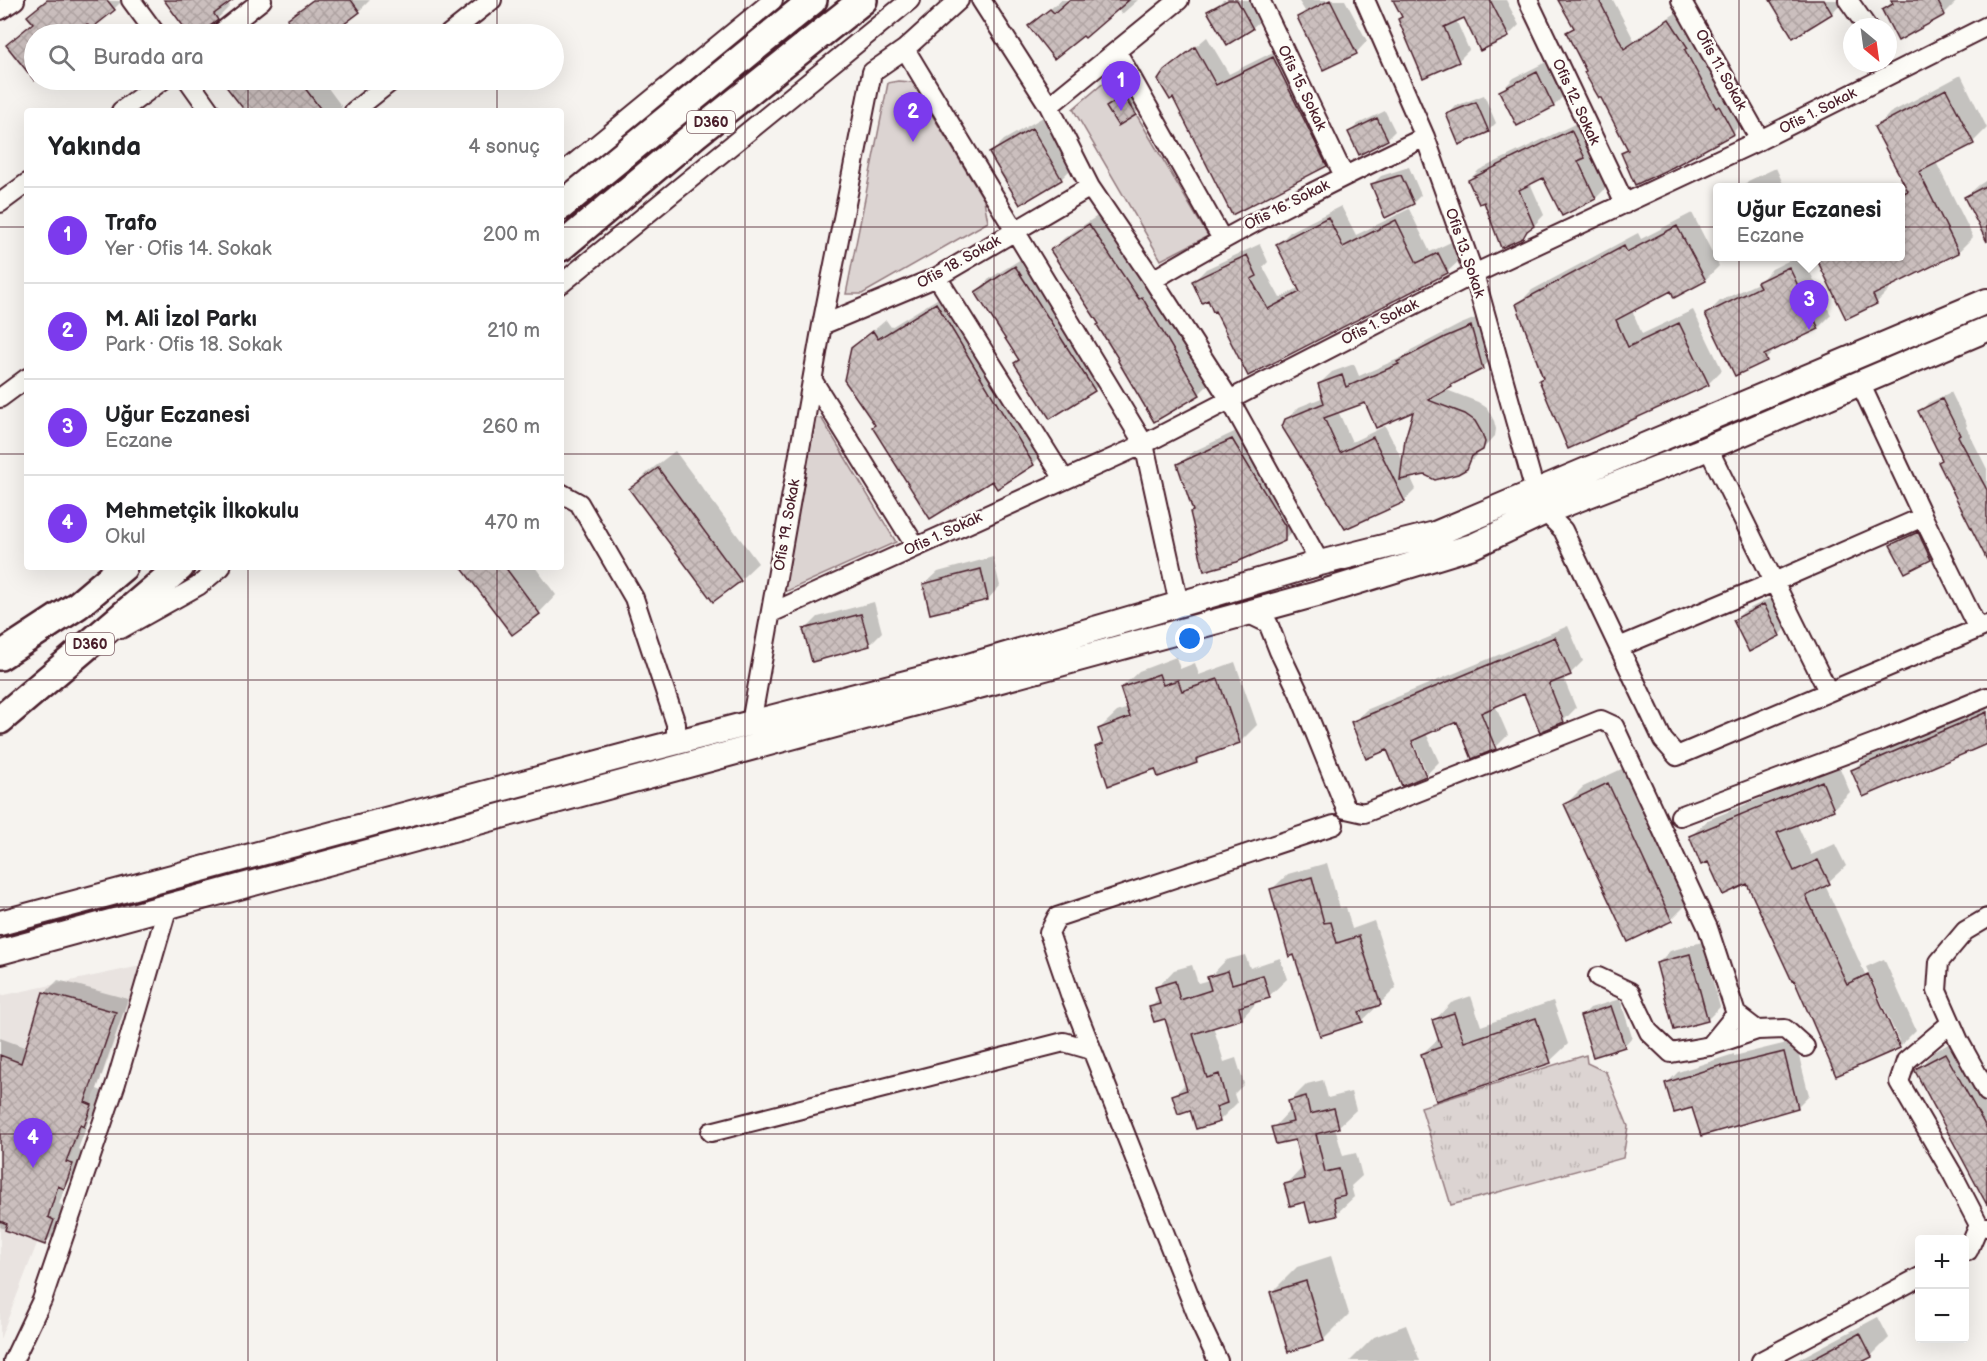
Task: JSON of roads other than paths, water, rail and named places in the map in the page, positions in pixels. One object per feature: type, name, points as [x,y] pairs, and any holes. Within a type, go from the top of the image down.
[{"type":"highway","name":"D360","points":[[564,204],[813,0]]},
{"type":"highway","name":"D360","points":[[564,244],[697,133],[863,0]]},
{"type":"highway","name":"D360","points":[[0,656],[78,605],[119,570]]},
{"type":"highway","name":"D360","points":[[0,720],[176,570]]},
{"type":"main road","points":[[0,952],[1317,594],[1473,546],[1540,502],[1987,300]]},
{"type":"main road","points":[[0,923],[948,672],[1320,563],[1435,534],[1708,448],[1987,329]]},
{"type":"street","points":[[0,10],[15,0]]},
{"type":"street","points":[[131,0],[149,24]]},
{"type":"street","points":[[232,24],[262,0]]},
{"type":"street","points":[[462,24],[492,0]]},
{"type":"street","points":[[564,172],[773,0]]},
{"type":"street","points":[[564,282],[910,0]]},
{"type":"street","points":[[959,0],[905,49],[1144,444],[1179,604]]},
{"type":"street","points":[[981,0],[1050,106],[1090,187],[1230,400],[1320,563]]},
{"type":"street","points":[[1050,106],[1179,0]]},
{"type":"street","name":"Ofis 15. Sokak","points":[[1260,0],[1344,176]]},
{"type":"street","name":"Ofis 13. Sokak","points":[[1365,0],[1425,137],[1474,274],[1540,502]]},
{"type":"street","name":"Ofis 12. Sokak","points":[[1528,0],[1624,204]]},
{"type":"street","name":"Ofis 11. Sokak","points":[[1682,0],[1760,140]]},
{"type":"street","points":[[1848,0],[1861,18]]},
{"type":"street","name":"Ofis 1. Sokak","points":[[1897,62],[1987,26]]},
{"type":"street","name":"Ofis 19. Sokak","points":[[751,723],[822,326],[872,72],[905,49]]},
{"type":"street","points":[[1117,52],[1222,239]]},
{"type":"street","name":"Ofis 1. Sokak","points":[[771,613],[1144,444],[1474,274],[1760,140],[1879,72]]},
{"type":"street","points":[[125,108],[149,90]]},
{"type":"street","points":[[195,90],[208,108]]},
{"type":"street","points":[[358,108],[380,90]]},
{"type":"street","name":"Ofis 16. Sokak","points":[[1153,280],[1222,239],[1425,137]]},
{"type":"street","points":[[0,203],[24,185]]},
{"type":"street","name":"Ofis 18. Sokak","points":[[822,326],[937,276],[1090,187]]},
{"type":"street","points":[[937,276],[1064,479]]},
{"type":"street","points":[[2,394],[24,380]]},
{"type":"street","points":[[813,381],[916,547]]},
{"type":"street","points":[[1540,502],[1563,530],[1662,740],[1677,756],[1982,627],[1923,517],[1860,383]]},
{"type":"street","points":[[1708,448],[1828,691]]},
{"type":"street","points":[[564,495],[579,503],[634,598],[676,724],[676,743]]},
{"type":"street","points":[[1619,647],[1923,517]]},
{"type":"street","points":[[78,605],[105,570]]},
{"type":"street","points":[[83,650],[198,586],[217,570]]},
{"type":"street","points":[[1247,613],[1268,623],[1346,809]]},
{"type":"street","points":[[1654,813],[1680,816],[1883,740],[1987,697]]},
{"type":"street","points":[[1218,1361],[1201,1325],[1092,1050],[1049,933],[1057,917],[1334,825],[1601,720],[1614,726],[1708,928],[1736,1014],[1757,1030]]},
{"type":"street","points":[[1346,809],[1364,813]]},
{"type":"street","points":[[1334,825],[1346,809]]},
{"type":"street","points":[[1666,840],[1680,816]]},
{"type":"street","points":[[13,1361],[42,1300],[108,1105],[168,906]]},
{"type":"street","points":[[1987,918],[1965,931],[1939,962],[1937,991],[1959,1041],[1987,1092]]},
{"type":"street","points":[[1598,977],[1630,992],[1649,1032],[1671,1053],[1710,1046],[1757,1030],[1785,1029],[1805,1047]]},
{"type":"street","points":[[1710,1046],[1736,1014]]},
{"type":"street","points":[[1951,1023],[1906,1061],[1899,1082],[1984,1230],[1969,1248]]},
{"type":"street","points":[[1064,1042],[1082,1024]]},
{"type":"street","points":[[711,1132],[1064,1042],[1092,1050]]},
{"type":"street","points":[[1761,1361],[1915,1280]]},
{"type":"place","name":"Trafo","points":[[1121,111]]},
{"type":"place","name":"M. Ali İzol Parkı","points":[[913,142]]},
{"type":"place","name":"Uğur Eczanesi","points":[[1809,330]]},
{"type":"place","name":"Mehmetçik İlkokulu","points":[[33,1168]]}]
